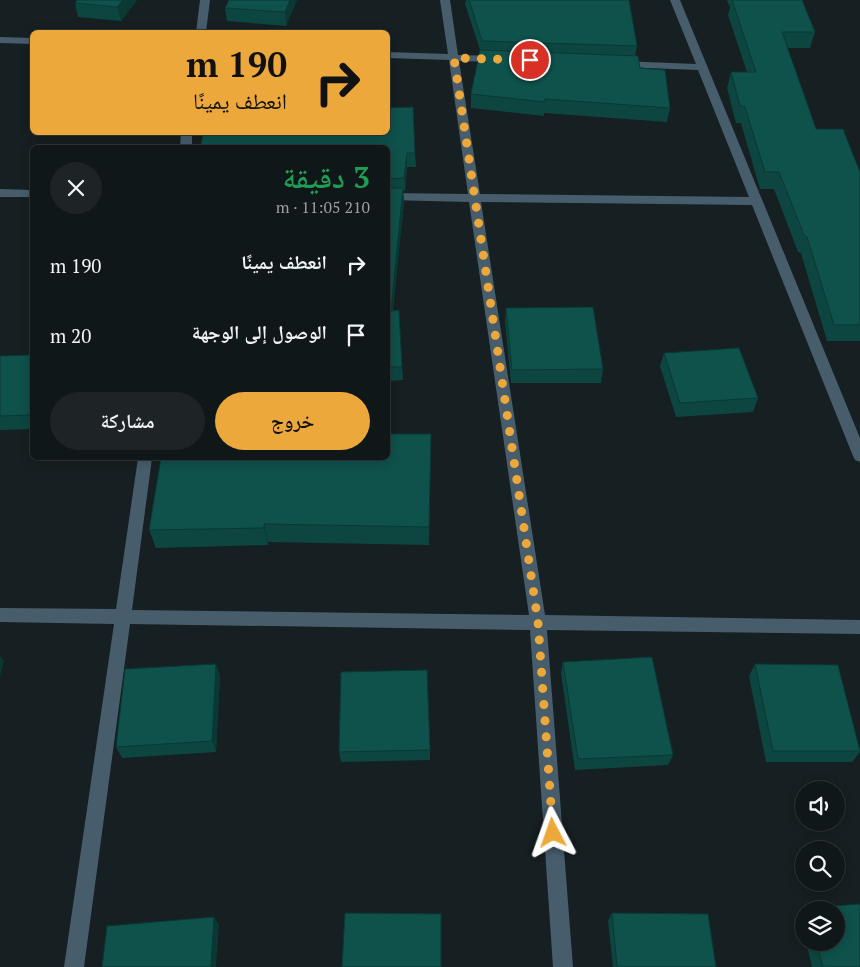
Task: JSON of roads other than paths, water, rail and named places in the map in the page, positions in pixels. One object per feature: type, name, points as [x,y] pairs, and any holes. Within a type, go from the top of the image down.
[{"type":"street","points":[[200,30],[205,0]]},
{"type":"street","points":[[446,0],[538,622],[563,967]]},
{"type":"street","points":[[675,0],[860,456]]},
{"type":"street","points":[[0,40],[30,41]]},
{"type":"street","points":[[390,55],[513,60]]},
{"type":"street","points":[[613,64],[702,67]]},
{"type":"street","points":[[0,193],[30,194]]},
{"type":"street","points":[[390,197],[757,201]]},
{"type":"street","points":[[74,967],[145,460]]},
{"type":"street","points":[[0,615],[860,627]]}]
